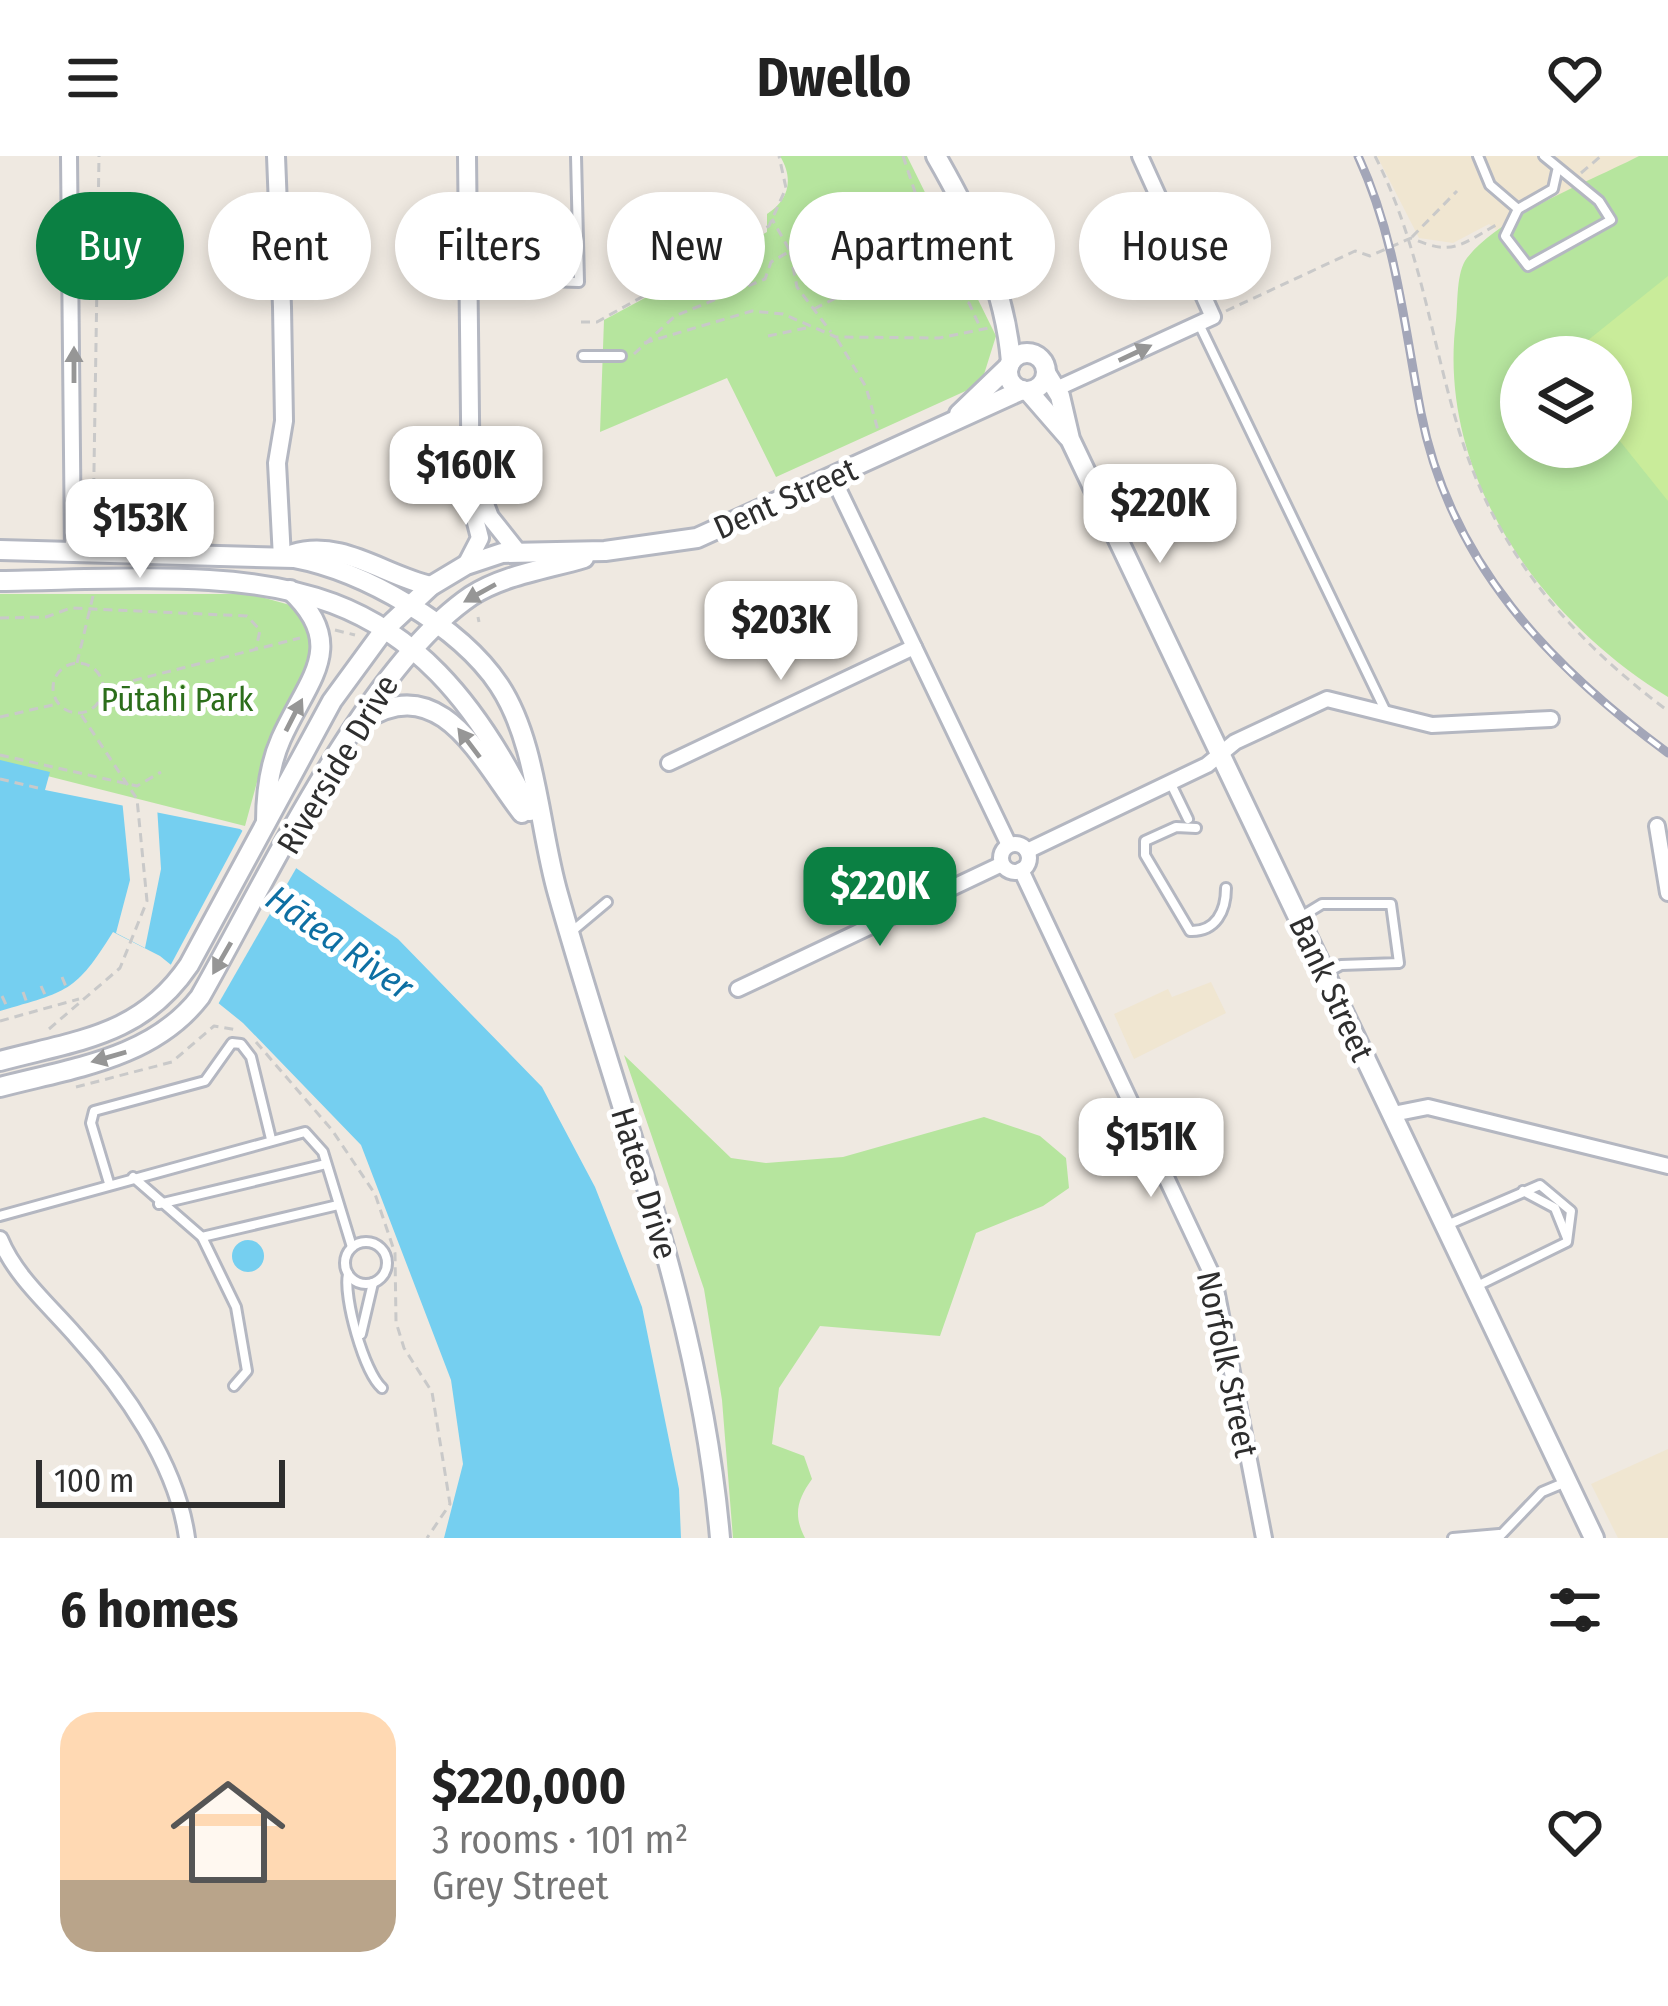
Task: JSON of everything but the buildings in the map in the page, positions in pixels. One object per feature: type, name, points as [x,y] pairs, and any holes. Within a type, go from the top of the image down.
[{"type":"main road","points":[[936,156],[1006,310],[1036,355]]},
{"type":"main road","points":[[1006,310],[1010,364]]},
{"type":"main road","points":[[1010,364],[1025,352],[1036,355]]},
{"type":"main road","name":"Bank Street","points":[[1036,355],[1051,381],[1070,439],[1594,1538]]},
{"type":"main road","name":"Bank Street","points":[[1010,364],[1009,378],[1070,439]]},
{"type":"main road","name":"Dent Street","points":[[956,417],[1010,364]]},
{"type":"main road","points":[[1029,394],[1051,381]]},
{"type":"main road","name":"Dent Street","points":[[406,605],[466,565],[518,551],[605,551],[697,538],[956,417],[1029,394]]},
{"type":"main road","points":[[282,558],[325,549],[399,580],[431,586]]},
{"type":"main road","points":[[0,550],[282,558],[351,573],[406,605]]},
{"type":"main road","name":"Dent Street","points":[[435,626],[483,589],[605,551]]},
{"type":"main road","points":[[0,581],[247,581],[318,596],[384,630]]},
{"type":"main road","points":[[264,831],[271,766],[314,676],[328,630],[286,587]]},
{"type":"main road","name":"Hatea Drive","points":[[406,605],[478,660],[504,692],[520,733],[569,934],[690,1333],[712,1442],[720,1538]]},
{"type":"main road","name":"Riverside Drive","points":[[0,1060],[138,1019],[176,984],[332,701],[406,605]]},
{"type":"main road","name":"Riverside Drive","points":[[0,1087],[150,1044],[200,997],[357,725],[411,650],[435,626]]},
{"type":"main road","name":"Hatea Drive","points":[[384,630],[448,679],[481,722],[541,834]]},
{"type":"main road","points":[[357,725],[403,704],[434,709],[460,730],[541,834]]},
{"type":"street","points":[[69,156],[74,552]]},
{"type":"street","points":[[276,156],[283,352],[284,421],[277,463],[282,558]]},
{"type":"street","points":[[467,156],[468,192]]},
{"type":"street","points":[[1051,381],[1206,321],[1140,156]]},
{"type":"street","points":[[466,565],[480,538],[471,503],[470,300]]},
{"type":"street","points":[[472,471],[490,517],[518,551]]},
{"type":"street","points":[[738,989],[1002,864],[1009,845],[832,478]]},
{"type":"street","points":[[668,763],[914,647]]},
{"type":"street","points":[[1009,845],[1027,851],[1170,783],[1328,699],[1432,725],[1551,719]]},
{"type":"street","points":[[1657,826],[1668,893]]},
{"type":"street","points":[[1002,864],[1012,872],[1022,870],[1027,851]]},
{"type":"street","name":"Norfolk Street","points":[[1022,870],[1214,1279],[1264,1538]]},
{"type":"street","points":[[1393,1114],[1428,1107],[1668,1165]]},
{"type":"street","points":[[0,1239],[15,1267],[127,1401],[180,1500],[188,1538]]},
{"type":"lane","points":[[576,156],[577,192]]},
{"type":"lane","points":[[1478,156],[1490,184],[1516,212]]},
{"type":"lane","points":[[1544,156],[1599,201],[1611,220],[1528,266],[1505,236],[1516,212],[1553,189],[1557,171]]},
{"type":"lane","points":[[1206,321],[1387,713]]},
{"type":"lane","points":[[583,356],[621,356]]},
{"type":"lane","points":[[1170,783],[1188,819]]},
{"type":"lane","points":[[1196,828],[1164,831],[1145,841],[1145,854],[1190,931],[1215,923],[1223,912],[1226,888]]},
{"type":"lane","points":[[569,934],[607,902]]},
{"type":"lane","points":[[1299,918],[1322,904],[1391,904],[1399,963],[1341,965],[1325,974]]},
{"type":"lane","points":[[109,1183],[91,1114],[208,1079],[228,1046],[241,1044],[251,1057],[271,1139]]},
{"type":"lane","points":[[0,1216],[133,1176],[308,1133],[326,1164],[352,1247],[345,1259],[347,1295],[371,1375],[382,1388]]},
{"type":"lane","points":[[160,1204],[326,1164]]},
{"type":"lane","points":[[133,1176],[202,1237],[241,1328],[248,1371],[234,1386]]},
{"type":"lane","points":[[1446,1226],[1540,1185],[1561,1198],[1572,1219],[1567,1243],[1475,1287]]},
{"type":"lane","points":[[202,1237],[338,1205]]},
{"type":"lane","points":[[352,1247],[373,1243],[384,1252],[387,1267],[373,1282],[360,1335]]},
{"type":"lane","points":[[348,1274],[359,1282],[373,1282]]},
{"type":"lane","points":[[1453,1538],[1499,1536],[1542,1492],[1567,1481]]},
{"type":"path","points":[[93,544],[99,156]]},
{"type":"path","points":[[581,322],[597,322],[770,226],[770,215],[786,188],[779,156]]},
{"type":"path","points":[[902,156],[915,192]]},
{"type":"path","points":[[1375,156],[1411,238],[1460,434],[1482,496],[1516,560],[1562,620],[1668,711]]},
{"type":"path","points":[[1569,179],[1601,156]]},
{"type":"path","points":[[1206,321],[1355,251],[1370,256],[1411,238],[1457,191]]},
{"type":"path","points":[[1411,238],[1439,251],[1467,243],[1516,212]]},
{"type":"path","points":[[770,215],[789,249]]},
{"type":"path","points":[[789,252],[771,262],[765,279],[698,303],[644,343],[752,311],[783,314],[836,337],[939,338],[987,328]]},
{"type":"path","points":[[806,300],[836,337],[866,387],[885,453]]},
{"type":"path","points":[[812,310],[836,300]]},
{"type":"path","points":[[964,300],[980,326]]},
{"type":"path","points":[[768,337],[809,326]]},
{"type":"path","points":[[77,663],[93,598]]},
{"type":"path","points":[[0,618],[88,609],[247,616],[260,630],[256,649]]},
{"type":"path","points":[[80,713],[94,708],[104,688],[328,630],[361,639]]},
{"type":"path","points":[[58,704],[54,681],[62,668],[77,663],[93,667],[104,688]]},
{"type":"path","points":[[0,717],[58,704],[80,713],[137,799],[147,901],[131,951],[99,989],[0,1021]]},
{"type":"path","points":[[0,755],[137,786],[160,772]]},
{"type":"path","points":[[0,779],[38,788]]},
{"type":"path","points":[[62,977],[68,989]]},
{"type":"path","points":[[41,986],[46,997]]},
{"type":"path","points":[[22,992],[27,1003]]},
{"type":"path","points":[[2,996],[8,1009]]},
{"type":"path","points":[[51,1047],[47,1030],[80,998]]},
{"type":"shaded area","points":[[1377,156],[1639,156],[1496,230],[1489,224],[1453,243],[1419,238]]},
{"type":"shaded area","points":[[1211,982],[1226,1013],[1134,1059],[1114,1014],[1168,989],[1172,997]]},
{"type":"shaded area","points":[[1668,1449],[1668,1538],[1618,1538],[1591,1484]]},
{"type":"green space","points":[[780,156],[907,156],[925,192],[789,192],[789,300],[978,300],[996,336],[981,384],[776,477],[727,378],[600,432],[604,320],[641,300],[765,300],[767,214],[787,188]]},
{"type":"green space","points":[[1639,156],[1668,156],[1668,697],[1621,665],[1539,584],[1506,537],[1481,487],[1463,433],[1454,378],[1461,271],[1467,258],[1502,227]]},
{"type":"green space","points":[[1668,276],[1668,501],[1632,456],[1632,336],[1593,336]]},
{"type":"green space","name":"Pūtahi Park","points":[[0,594],[250,594],[290,605],[306,621],[311,654],[260,771],[245,826],[0,764]]},
{"type":"green space","points":[[624,1055],[731,1158],[766,1163],[843,1157],[984,1117],[1040,1136],[1066,1158],[1069,1188],[1043,1206],[976,1233],[940,1336],[820,1326],[779,1388],[772,1444],[804,1456],[812,1479],[798,1508],[805,1538],[733,1538],[722,1400],[704,1289]]},
{"type":"water","name":"Hātea River","points":[[0,760],[50,772],[45,790],[240,829],[398,939],[542,1087],[595,1187],[642,1307],[679,1489],[681,1538],[444,1538],[463,1464],[451,1380],[361,1145],[243,1023],[160,956],[113,932],[68,987],[0,1011]]},
{"type":"water","points":[[248,1240],[259,1245],[264,1256],[259,1267],[248,1272],[237,1267],[232,1256],[237,1245]]},
{"type":"pier","points":[[122,799],[157,806],[161,869],[145,948],[116,933],[130,880]]},
{"type":"pier","points":[[245,826],[298,865],[217,1006],[168,970]]},
{"type":"railway","points":[[1358,156],[1390,250],[1421,413],[1455,517],[1511,607],[1546,647],[1668,753]]}]
